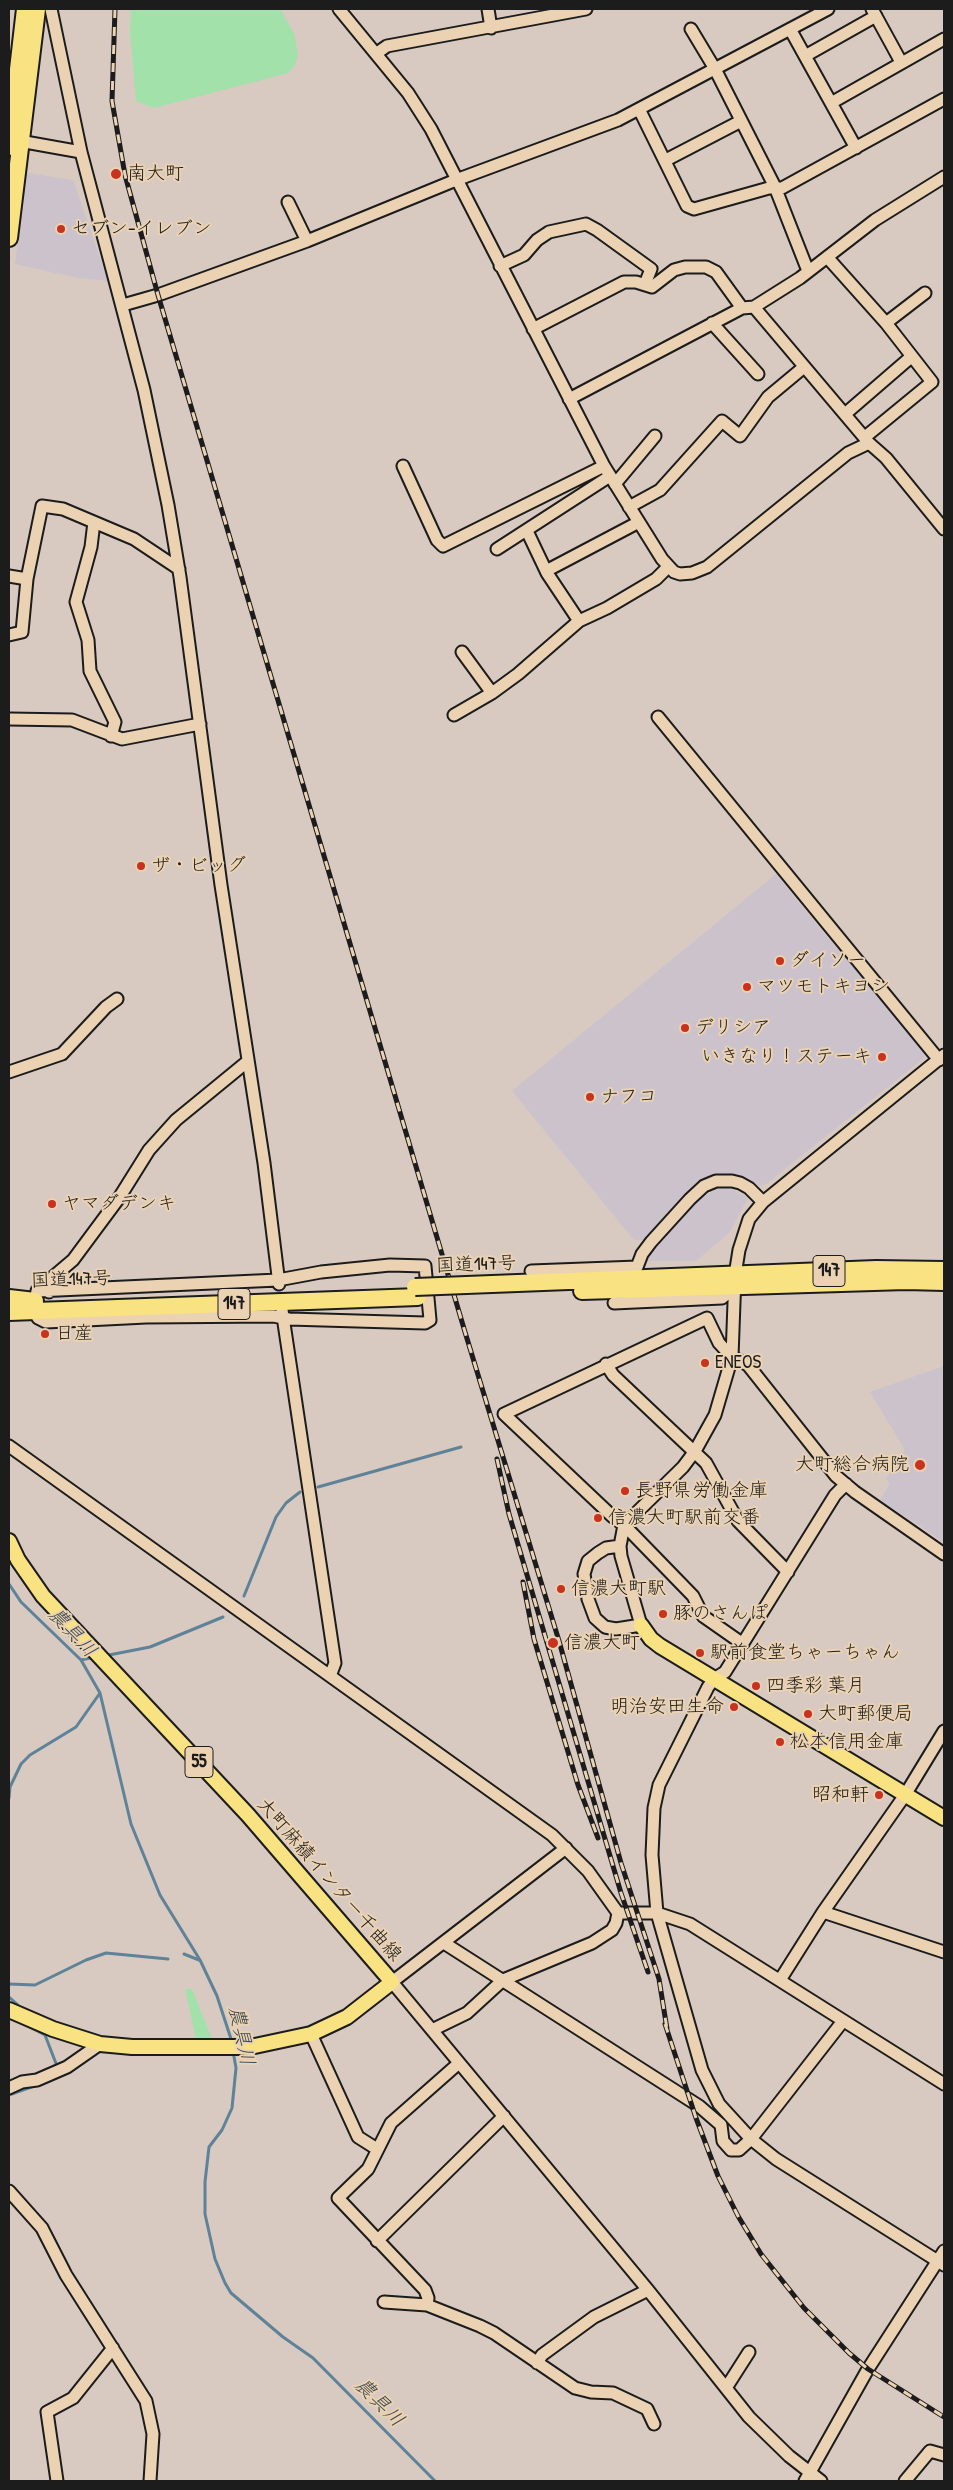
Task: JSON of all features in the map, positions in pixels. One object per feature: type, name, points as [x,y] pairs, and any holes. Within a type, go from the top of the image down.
[{"type":"highway","points":[[9,238],[13,143],[25,9]]},
{"type":"highway","points":[[13,143],[37,9]]},
{"type":"highway","name":"国道147号","points":[[735,1281],[876,1269],[944,1270]]},
{"type":"highway","name":"国道147号","points":[[9,1302],[416,1292],[735,1281],[944,1282]]},
{"type":"highway","name":"147","points":[[9,1298],[39,1301]]},
{"type":"highway","name":"国道147号","points":[[9,1312],[39,1301]]},
{"type":"main road","name":"大町麻績インター千曲線","points":[[9,1542],[18,1560],[43,1596],[248,1815],[392,1982],[346,2017],[311,2034],[246,2048],[100,2044],[53,2029],[9,2010]]},
{"type":"main road","points":[[641,1625],[651,1639],[660,1646],[944,1818]]},
{"type":"street","points":[[52,9],[82,152],[123,305],[155,444],[179,569],[221,885],[264,1163],[278,1282]]},
{"type":"street","points":[[338,9],[377,53],[408,93],[431,129],[500,266],[610,475],[668,567],[680,574],[692,573],[707,567],[867,440],[932,382],[886,323],[827,257]]},
{"type":"street","points":[[488,9],[490,28]]},
{"type":"street","points":[[377,53],[386,46],[586,9]]},
{"type":"street","points":[[123,305],[158,296],[307,240],[456,180],[618,120],[828,9]]},
{"type":"street","points":[[805,56],[874,12],[901,62]]},
{"type":"street","points":[[691,29],[715,69],[775,187],[808,271]]},
{"type":"street","points":[[790,29],[856,148]]},
{"type":"street","points":[[831,103],[944,39]]},
{"type":"street","points":[[639,109],[690,209],[775,187],[782,188],[944,98]]},
{"type":"street","points":[[666,160],[741,121]]},
{"type":"street","points":[[13,143],[82,152]]},
{"type":"street","points":[[754,308],[808,271],[875,220],[944,178]]},
{"type":"street","points":[[288,202],[307,240]]},
{"type":"street","points":[[500,266],[524,255],[537,240],[549,232],[586,224],[598,230],[652,269],[645,284]]},
{"type":"street","points":[[533,329],[624,282],[645,284],[652,287],[674,270],[706,267],[716,272],[723,279],[742,308]]},
{"type":"street","points":[[886,323],[925,293]]},
{"type":"street","points":[[569,399],[742,308],[748,306],[754,308],[867,440],[886,458],[944,529]]},
{"type":"street","points":[[712,323],[758,374]]},
{"type":"street","points":[[845,414],[911,357]]},
{"type":"street","points":[[629,507],[660,490],[722,420],[740,436],[768,397],[804,367]]},
{"type":"street","points":[[497,549],[610,475],[655,436]]},
{"type":"street","points":[[403,466],[437,540],[443,546],[610,475]]},
{"type":"street","points":[[9,635],[22,632],[27,579],[42,506],[64,509],[134,539],[179,569]]},
{"type":"street","points":[[94,522],[91,546],[76,602],[88,640],[90,671],[115,722],[111,736]]},
{"type":"street","points":[[546,571],[639,522]]},
{"type":"street","points":[[527,531],[546,571],[579,621]]},
{"type":"street","points":[[454,715],[492,693],[579,621],[607,608],[656,579],[668,567]]},
{"type":"street","points":[[9,576],[27,579]]},
{"type":"street","points":[[462,652],[492,693]]},
{"type":"street","points":[[620,1546],[606,1548],[588,1561],[584,1574],[588,1599],[595,1618],[605,1627],[616,1629],[641,1625],[623,1566],[620,1546],[624,1525],[673,1478],[695,1451],[715,1415],[732,1357],[735,1281],[744,1232],[749,1219],[763,1202],[941,1057],[658,717]]},
{"type":"street","points":[[9,719],[72,720],[111,736],[127,738],[200,724]]},
{"type":"street","points":[[9,1072],[62,1054],[106,1007],[117,999]]},
{"type":"street","points":[[39,1301],[278,1282],[322,1272],[390,1265],[425,1266],[430,1320],[428,1322],[282,1314],[146,1317],[46,1322],[38,1318],[39,1301],[53,1276],[73,1260],[119,1198],[149,1150],[176,1120],[248,1061]]},
{"type":"street","points":[[530,1271],[637,1267],[642,1254],[690,1199],[704,1186],[716,1181],[740,1183],[749,1188],[763,1202]]},
{"type":"street","points":[[614,1303],[722,1298],[735,1281]]},
{"type":"street","points":[[282,1314],[335,1663],[330,1676]]},
{"type":"street","points":[[743,1644],[703,1616],[693,1596],[624,1525],[613,1518],[504,1414],[706,1318],[719,1343],[732,1357],[748,1365],[846,1484],[944,1554]]},
{"type":"street","points":[[606,1364],[613,1375],[695,1451],[712,1473],[745,1530],[788,1572]]},
{"type":"street","points":[[9,1446],[531,1820],[566,1848],[588,1871],[618,1913],[612,1930],[592,1943],[503,1980],[467,2013],[432,2030]]},
{"type":"street","points":[[807,2477],[864,2377],[942,2259],[776,2158],[751,2139],[719,2104],[702,2070],[656,1913],[652,1855],[656,1797],[664,1773],[714,1679],[725,1672],[835,1494],[846,1484]]},
{"type":"street","points":[[780,1980],[823,1912],[905,1795],[944,1731]]},
{"type":"street","points":[[566,1848],[392,1982],[648,2290],[761,2431],[807,2477],[820,2481]]},
{"type":"street","points":[[823,1912],[944,1952]]},
{"type":"street","points":[[618,1913],[656,1913],[690,1924],[944,2084]]},
{"type":"street","points":[[444,1943],[716,2119],[721,2125],[723,2141],[731,2150],[739,2150],[751,2139],[843,2021]]},
{"type":"street","points":[[311,2034],[358,2137],[376,2149]]},
{"type":"street","points":[[9,2088],[22,2082],[37,2080],[67,2067],[100,2044]]},
{"type":"street","points":[[427,2305],[425,2290],[338,2198],[374,2161],[376,2149],[391,2123],[403,2110],[459,2063]]},
{"type":"street","points":[[377,2240],[504,2116]]},
{"type":"street","points":[[9,2191],[42,2228],[66,2275],[146,2401],[153,2434],[150,2481]]},
{"type":"street","points":[[537,2363],[542,2355],[594,2317],[648,2290]]},
{"type":"street","points":[[384,2302],[427,2305],[494,2333],[581,2391],[606,2391],[626,2398],[647,2409],[654,2424]]},
{"type":"street","points":[[57,2481],[47,2412],[73,2398],[113,2348]]},
{"type":"street","points":[[726,2388],[749,2352]]},
{"type":"street","points":[[905,2481],[930,2451],[944,2455]]},
{"type":"shaded area","points":[[26,173],[73,180],[108,281],[79,278],[15,264]]},
{"type":"shaded area","points":[[776,874],[822,931],[888,1007],[921,1049],[925,1057],[766,1184],[759,1186],[743,1177],[731,1175],[707,1177],[687,1193],[647,1237],[642,1240],[634,1240],[512,1091]]},
{"type":"shaded area","points":[[732,1189],[748,1198],[729,1233],[696,1261],[647,1261],[647,1255],[697,1201],[714,1190]]},
{"type":"shaded area","name":"大町総合病院","points":[[944,1366],[944,1542],[880,1500],[890,1483],[886,1479],[905,1450],[870,1392]]},
{"type":"green space","points":[[131,9],[280,9],[294,33],[298,55],[295,65],[288,73],[154,108],[136,101],[130,32]]},
{"type":"green space","points":[[185,1989],[192,1989],[212,2039],[196,2039]]},
{"type":"waterway","points":[[318,1487],[461,1447]]},
{"type":"waterway","points":[[244,1596],[276,1517],[286,1503],[300,1492]]},
{"type":"waterway","name":"農具川","points":[[9,1584],[21,1602],[81,1660],[100,1693],[131,1824],[160,1895],[200,1960],[217,1996],[232,2042]]},
{"type":"waterway","points":[[109,1655],[150,1647],[223,1617]]},
{"type":"waterway","points":[[81,1660],[90,1658]]},
{"type":"waterway","points":[[9,1798],[10,1787],[21,1764],[30,1755],[76,1727],[100,1693]]},
{"type":"waterway","points":[[9,1984],[35,1985],[86,1960],[106,1953],[168,1959]]},
{"type":"waterway","points":[[184,1954],[199,1960]]},
{"type":"waterway","points":[[9,1997],[18,2005]]},
{"type":"waterway","points":[[22,2023],[45,2035],[57,2066]]},
{"type":"waterway","name":"農具川","points":[[233,2051],[236,2068],[232,2108],[222,2130],[209,2147],[205,2182],[205,2214],[215,2259],[225,2283],[231,2293],[283,2337],[313,2358],[435,2481]]},
{"type":"waterway","points":[[9,2095],[34,2086]]},
{"type":"railway","points":[[115,9],[112,101],[125,175],[158,295],[465,1332],[559,1641],[621,1863],[659,1979],[667,2029]]},
{"type":"railway","points":[[497,1459],[509,1514],[621,1893],[648,1972]]},
{"type":"railway","points":[[523,1582],[534,1639],[578,1785],[598,1838]]},
{"type":"railway","points":[[665,2024],[696,2118],[718,2176],[738,2216],[761,2254],[804,2308],[849,2353],[868,2369],[944,2417]]},
{"type":"place","name":"南大町","points":[[116,174]]},
{"type":"place","name":"セブン-イレブン","points":[[61,229]]},
{"type":"place","name":"ザ・ビッグ","points":[[141,866]]},
{"type":"place","name":"ダイソー","points":[[780,961]]},
{"type":"place","name":"マツモトキヨシ","points":[[747,987]]},
{"type":"place","name":"デリシア","points":[[685,1028]]},
{"type":"place","name":"いきなり！ステーキ","points":[[882,1057]]},
{"type":"place","name":"ナフコ","points":[[590,1097]]},
{"type":"place","name":"ヤマダデンキ","points":[[52,1204]]},
{"type":"place","name":"日産","points":[[45,1334]]},
{"type":"place","name":"ENEOS","points":[[705,1363]]},
{"type":"place","name":"大町総合病院","points":[[920,1465]]},
{"type":"place","name":"長野県労働金庫","points":[[625,1491]]},
{"type":"place","name":"信濃大町駅前交番","points":[[598,1518]]},
{"type":"place","name":"信濃大町駅","points":[[561,1589]]},
{"type":"place","name":"豚のさんぽ","points":[[663,1614]]},
{"type":"place","name":"信濃大町","points":[[553,1643]]},
{"type":"place","name":"駅前食堂ちゃーちゃん","points":[[700,1653]]},
{"type":"place","name":"四季彩 葉月","points":[[756,1686]]},
{"type":"place","name":"明治安田生命","points":[[734,1707]]},
{"type":"place","name":"大町郵便局","points":[[808,1714]]},
{"type":"place","name":"松本信用金庫","points":[[780,1742]]},
{"type":"place","name":"昭和軒","points":[[879,1795]]}]
